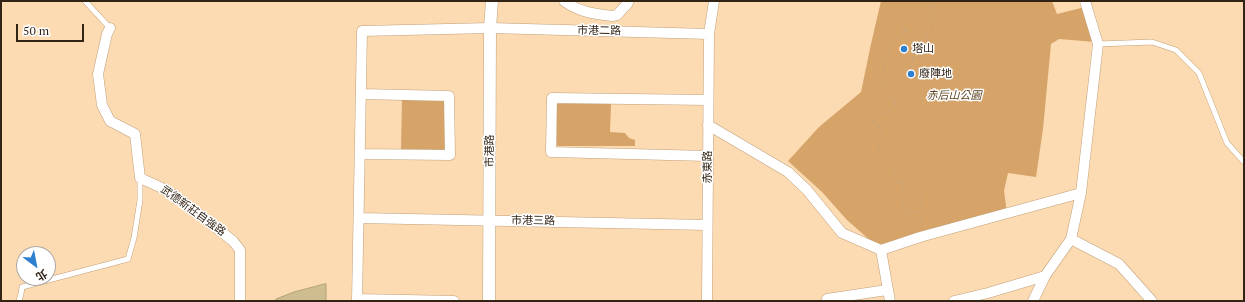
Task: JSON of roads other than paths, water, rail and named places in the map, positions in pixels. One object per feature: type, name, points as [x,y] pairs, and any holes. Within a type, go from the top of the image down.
[{"type":"street","name":"市港路","points":[[489,301],[490,28],[492,1]]},
{"type":"street","points":[[564,1],[576,9],[584,12],[612,16],[617,15],[628,3]]},
{"type":"street","name":"赤東路","points":[[707,301],[709,34],[714,1]]},
{"type":"street","points":[[1033,301],[1045,276],[1071,239],[1081,193],[1098,44],[1085,1]]},
{"type":"street","points":[[110,28],[107,34],[98,74],[102,105],[110,121],[135,134],[140,178]]},
{"type":"street","name":"市港二路","points":[[361,94],[362,31],[490,28],[709,34]]},
{"type":"street","points":[[360,154],[450,155],[449,96],[361,94],[357,300],[454,301]]},
{"type":"street","points":[[708,100],[552,98],[551,152],[708,156]]},
{"type":"street","points":[[708,125],[788,172],[807,190],[842,233],[881,250],[925,236],[1081,193]]},
{"type":"street","name":"武德新莊自強路","points":[[140,178],[177,197],[234,241],[240,250],[240,301]]},
{"type":"street","name":"市港三路","points":[[358,218],[707,225]]},
{"type":"street","points":[[1071,239],[1119,264],[1152,301]]},
{"type":"street","points":[[881,250],[890,301]]},
{"type":"street","points":[[954,301],[988,293],[1045,276]]},
{"type":"street","points":[[827,299],[887,290]]},
{"type":"lane","points":[[85,1],[110,28]]},
{"type":"lane","points":[[1098,44],[1152,42],[1176,50],[1199,73],[1227,143],[1244,162]]},
{"type":"lane","points":[[19,301],[22,287],[128,259],[134,238],[140,200],[140,178]]},
{"type":"place","name":"塔山","points":[[904,49]]},
{"type":"place","name":"廢陣地","points":[[911,74]]},
{"type":"park label","name":"赤后山公園","points":[[954,96]]}]
